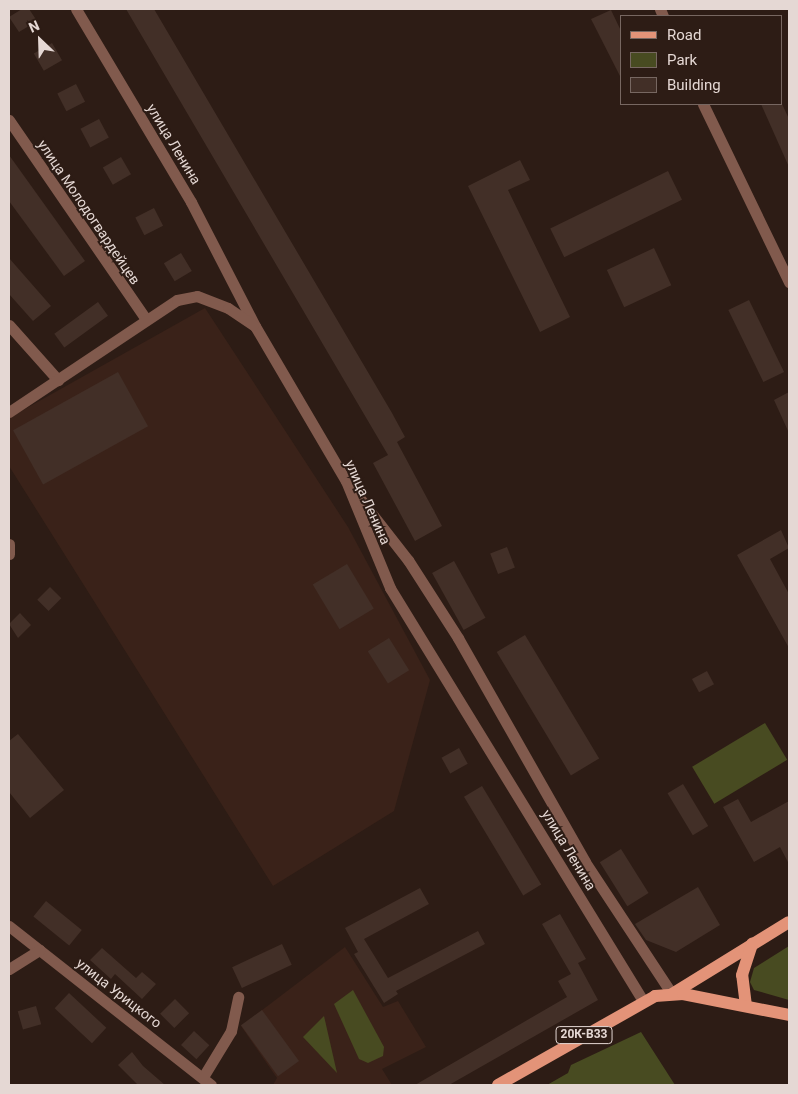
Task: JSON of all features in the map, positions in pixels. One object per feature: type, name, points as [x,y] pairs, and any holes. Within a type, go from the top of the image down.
[{"type":"main road","name":"20К-В33","points":[[498,1085],[643,1001],[672,994],[789,922]]},
{"type":"main road","points":[[746,1006],[742,976],[752,944]]},
{"type":"main road","name":"20К-В33","points":[[672,994],[789,1015]]},
{"type":"street","name":"улица Ленина","points":[[76,9],[191,202],[255,326],[346,481],[390,588],[643,1001]]},
{"type":"street","points":[[703,105],[789,282]]},
{"type":"street","name":"улица Молодогвардейцев","points":[[9,120],[146,319]]},
{"type":"street","points":[[9,412],[177,300],[197,296],[228,308],[255,326]]},
{"type":"street","points":[[9,325],[58,380]]},
{"type":"street","points":[[346,481],[408,560],[458,638],[586,862],[672,994]]},
{"type":"street","points":[[9,544],[9,554]]},
{"type":"street","name":"улица Урицкого","points":[[9,926],[207,1081]]},
{"type":"street","points":[[9,970],[40,950]]},
{"type":"street","points":[[207,1081],[231,1031],[238,997]]},
{"type":"shaded area","points":[[205,308],[348,527],[430,680],[394,811],[273,886],[9,466],[9,418]]},
{"type":"shaded area","points":[[345,947],[383,1007],[398,1001],[426,1047],[382,1069],[392,1085],[273,1085],[277,1078],[241,1026]]},
{"type":"green space","points":[[765,723],[787,760],[714,804],[692,767]]},
{"type":"green space","points":[[789,946],[789,1000],[754,990],[750,982],[754,968]]},
{"type":"green space","points":[[353,990],[384,1047],[383,1056],[368,1063],[359,1059],[334,1004]]},
{"type":"green space","points":[[324,1016],[337,1073],[303,1037]]},
{"type":"green space","points":[[641,1032],[675,1085],[547,1085],[568,1073],[571,1065]]},
{"type":"building","points":[[22,9],[29,9],[37,21],[19,32],[9,17]]},
{"type":"building","points":[[126,9],[154,9],[392,413],[405,437],[397,442],[442,526],[415,541],[373,463],[388,455]]},
{"type":"building","points":[[611,10],[620,29],[620,76],[591,19]]},
{"type":"building","points":[[52,43],[62,60],[44,71],[34,54]]},
{"type":"building","points":[[76,84],[85,102],[66,111],[57,94]]},
{"type":"building","points":[[761,105],[782,105],[789,119],[789,167]]},
{"type":"building","points":[[99,119],[109,138],[90,147],[80,129]]},
{"type":"building","points":[[9,155],[85,261],[64,276],[9,201]]},
{"type":"building","points":[[121,157],[131,174],[113,185],[103,168]]},
{"type":"building","points":[[520,160],[530,180],[508,190],[570,317],[540,332],[468,186]]},
{"type":"building","points":[[668,171],[682,200],[564,257],[550,228]]},
{"type":"building","points":[[154,208],[163,226],[144,235],[135,218]]},
{"type":"building","points":[[654,248],[671,285],[624,307],[607,270]]},
{"type":"building","points":[[181,253],[192,271],[175,281],[164,263]]},
{"type":"building","points":[[9,258],[51,306],[33,321],[9,294]]},
{"type":"building","points":[[749,300],[784,372],[763,382],[728,310]]},
{"type":"building","points":[[98,302],[108,316],[64,347],[54,334]]},
{"type":"building","points":[[118,372],[148,426],[43,484],[13,430]]},
{"type":"building","points":[[789,392],[789,433],[774,400]]},
{"type":"building","points":[[781,530],[789,548],[770,559],[789,594],[789,648],[737,555]]},
{"type":"building","points":[[507,547],[515,568],[498,574],[490,553]]},
{"type":"building","points":[[454,561],[486,618],[464,630],[432,573]]},
{"type":"building","points":[[347,564],[374,609],[339,629],[313,585]]},
{"type":"building","points":[[50,587],[61,598],[49,611],[37,600]]},
{"type":"building","points":[[20,613],[31,625],[18,638],[9,624]]},
{"type":"building","points":[[525,635],[599,758],[571,775],[497,652]]},
{"type":"building","points":[[389,638],[409,670],[388,683],[368,651]]},
{"type":"building","points":[[707,671],[714,684],[699,692],[692,679]]},
{"type":"building","points":[[18,734],[64,790],[30,818],[9,792],[9,741]]},
{"type":"building","points":[[459,748],[468,764],[450,773],[442,758]]},
{"type":"building","points":[[683,784],[708,826],[693,835],[668,793]]},
{"type":"building","points":[[482,786],[541,885],[523,895],[464,797]]},
{"type":"building","points":[[738,799],[751,822],[789,801],[789,864],[780,847],[754,862],[723,807]]},
{"type":"building","points":[[621,849],[649,893],[627,906],[600,862]]},
{"type":"building","points":[[698,887],[720,925],[676,952],[646,940],[635,924]]},
{"type":"building","points":[[420,888],[429,904],[364,939],[388,978],[478,931],[485,944],[396,991],[398,994],[384,1003],[354,954],[358,952],[345,928]]},
{"type":"building","points":[[46,901],[82,930],[69,945],[33,917]]},
{"type":"building","points":[[560,914],[586,959],[578,963],[598,1000],[449,1085],[415,1085],[567,997],[558,981],[571,974],[542,924]]},
{"type":"building","points":[[282,944],[292,965],[242,988],[232,967]]},
{"type":"building","points":[[102,948],[136,978],[142,972],[156,984],[142,999],[115,974],[111,979],[90,960]]},
{"type":"building","points":[[69,993],[106,1028],[92,1043],[55,1008]]},
{"type":"building","points":[[175,999],[189,1013],[174,1028],[160,1014]]},
{"type":"building","points":[[36,1006],[41,1024],[23,1030],[18,1011]]},
{"type":"building","points":[[262,1010],[299,1061],[278,1076],[241,1025]]},
{"type":"building","points":[[194,1031],[209,1045],[196,1059],[181,1045]]},
{"type":"building","points":[[132,1052],[143,1066],[165,1085],[138,1085],[118,1065]]}]
